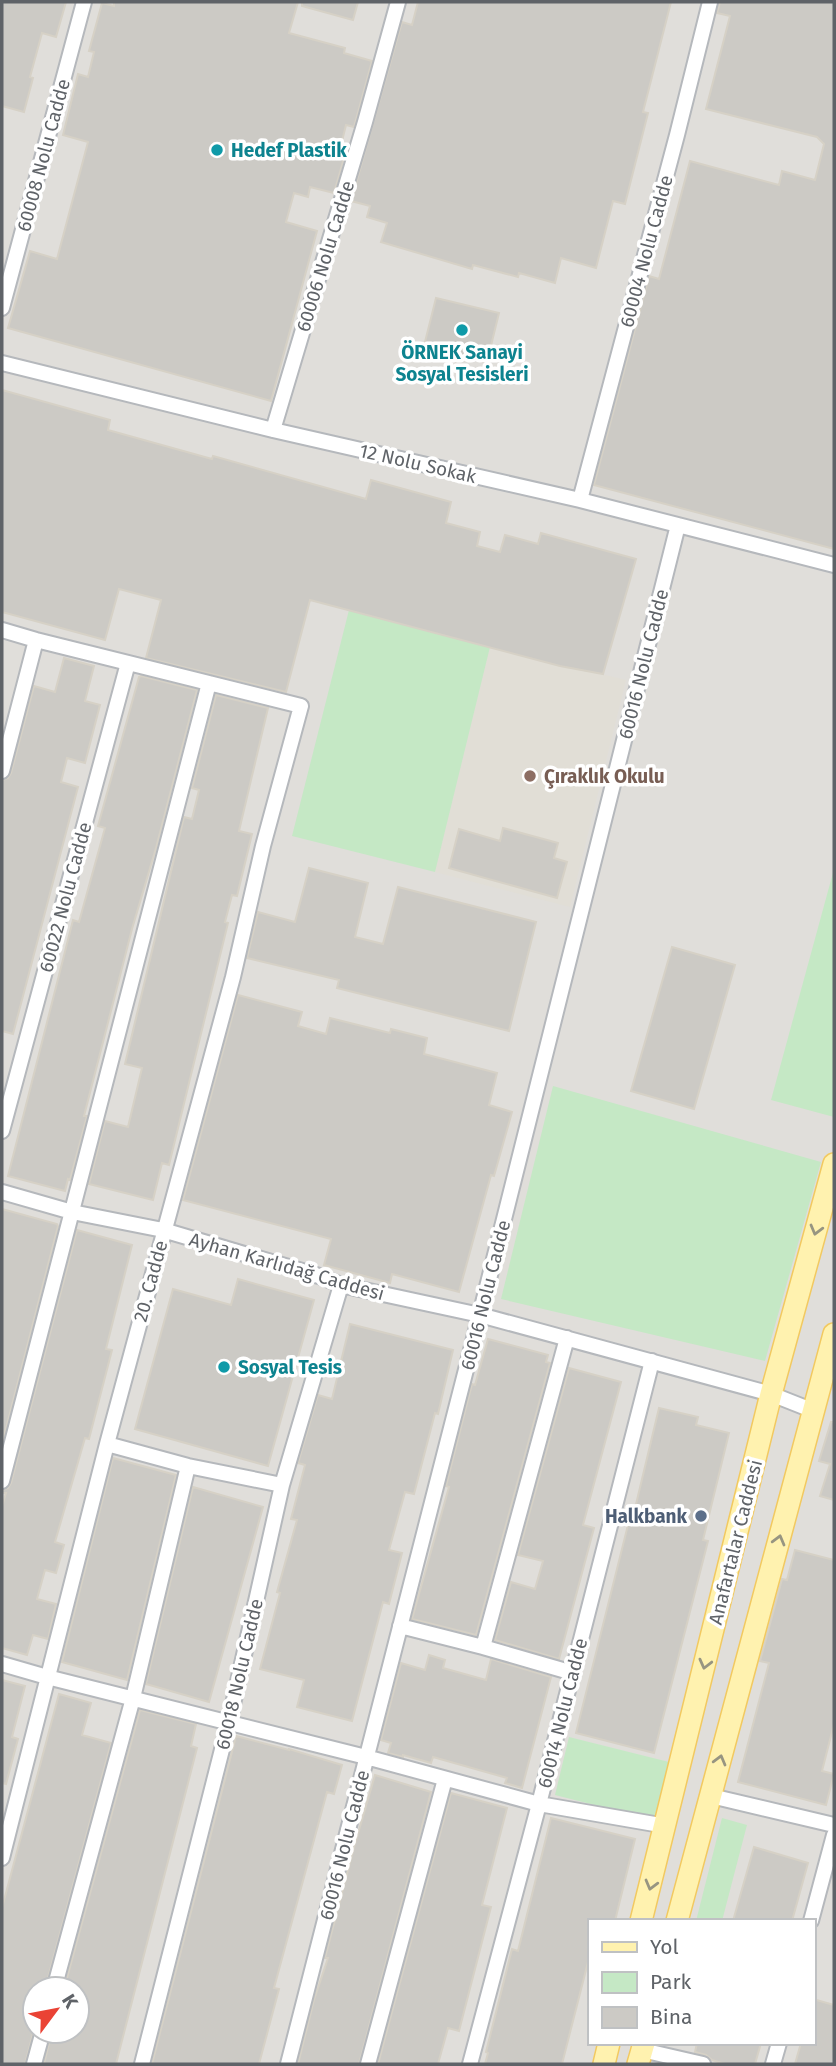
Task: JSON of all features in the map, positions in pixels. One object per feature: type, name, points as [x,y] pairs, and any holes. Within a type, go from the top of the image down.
[{"type":"main road","name":"Anafartalar Caddesi","points":[[642,1919],[771,1394],[834,1164]]},
{"type":"main road","points":[[678,1919],[834,1334]]},
{"type":"main road","points":[[604,2064],[609,2045]]},
{"type":"street","name":"60008 Nolu Cadde","points":[[2,308],[84,2]]},
{"type":"street","name":"60006 Nolu Cadde","points":[[273,430],[398,2]]},
{"type":"street","name":"60004 Nolu Cadde","points":[[580,500],[710,2]]},
{"type":"street","name":"12 Nolu Sokak","points":[[2,363],[273,430],[580,500],[834,565]]},
{"type":"street","name":"60016 Nolu Cadde","points":[[288,2064],[480,1315],[678,525]]},
{"type":"street","points":[[2,630],[209,683],[2,1481]]},
{"type":"street","points":[[2,771],[36,640]]},
{"type":"street","name":"60022 Nolu Cadde","points":[[2,1131],[128,663]]},
{"type":"street","name":"20. Cadde","points":[[2,1858],[107,1444],[233,976],[263,846],[301,706],[209,683]]},
{"type":"street","name":"Ayhan Karlıdağ Caddesi","points":[[2,1192],[72,1212],[163,1230],[319,1276],[341,1285],[480,1315],[567,1338],[771,1394],[814,1411]]},
{"type":"street","name":"60018 Nolu Cadde","points":[[142,2064],[229,1722],[282,1485],[341,1285]]},
{"type":"street","points":[[483,1647],[567,1338]]},
{"type":"street","name":"60014 Nolu Cadde","points":[[470,2064],[652,1361]]},
{"type":"street","points":[[107,1444],[188,1466],[282,1485]]},
{"type":"street","points":[[58,1975],[133,1698],[188,1466]]},
{"type":"street","points":[[400,1626],[573,1673]]},
{"type":"street","points":[[2,1664],[539,1804],[666,1826]]},
{"type":"street","points":[[368,2064],[445,1779]]},
{"type":"street","points":[[711,1796],[834,1825]]},
{"type":"street","points":[[812,1919],[834,1835]]},
{"type":"street","points":[[34,2064],[39,2045]]},
{"type":"street","points":[[773,2064],[778,2045]]},
{"type":"street","points":[[642,2052],[703,2064]]},
{"type":"shaded area","points":[[2,2],[834,2],[834,2064],[2,2064]]},
{"type":"shaded area","name":"Çıraklık Okulu","points":[[490,647],[626,680],[570,907],[435,872]]},
{"type":"green space","points":[[349,610],[490,647],[435,872],[292,836]]},
{"type":"green space","points":[[834,869],[834,1117],[771,1100]]},
{"type":"green space","points":[[553,1086],[821,1162],[765,1361],[501,1299]]},
{"type":"green space","points":[[569,1737],[669,1762],[654,1820],[555,1795]]},
{"type":"green space","points":[[722,1818],[747,1825],[723,1919],[697,1919]]},
{"type":"building","points":[[2,2],[66,2],[56,37],[42,33],[24,112],[2,106]]},
{"type":"building","points":[[114,2],[298,2],[289,33],[345,48],[344,53],[372,61],[354,127],[346,125],[340,149],[346,151],[334,193],[310,187],[308,197],[294,193],[286,222],[317,231],[271,401],[8,328],[30,251],[57,259],[88,142],[63,135],[78,74],[88,77],[94,52],[89,51],[102,3],[114,6]]},
{"type":"building","points":[[302,2],[358,2],[353,20],[302,6]]},
{"type":"building","points":[[418,2],[671,2],[643,112],[648,113],[625,204],[613,201],[596,268],[561,258],[555,283],[473,265],[472,269],[381,242],[387,223],[367,217],[370,206],[351,201],[402,22],[412,25]]},
{"type":"building","points":[[720,2],[834,2],[834,549],[594,485],[649,276],[659,279],[690,161],[779,185],[782,171],[815,180],[824,144],[817,137],[706,109],[730,16],[717,13]]},
{"type":"building","name":"ÖRNEK Sanayi Sosyal Tesisleri","points":[[436,298],[499,313],[487,362],[424,346]]},
{"type":"building","points":[[2,390],[110,420],[108,430],[366,499],[371,480],[451,502],[446,523],[480,532],[477,546],[500,552],[505,535],[538,544],[541,533],[636,559],[603,674],[560,666],[310,600],[286,692],[146,658],[161,600],[119,589],[105,640],[2,612]]},
{"type":"building","points":[[64,658],[94,666],[85,701],[100,705],[85,763],[67,758],[61,782],[78,787],[13,1034],[2,1031],[2,780],[8,778],[11,773],[34,686],[55,692]]},
{"type":"building","points":[[141,676],[197,690],[132,929],[84,1116],[87,1116],[65,1191],[8,1176],[73,920],[79,922],[105,828],[98,826]]},
{"type":"building","points":[[216,695],[268,708],[239,831],[252,834],[237,896],[232,895],[225,922],[228,923],[169,1165],[162,1163],[153,1200],[89,1184],[105,1121],[128,1127],[142,1068],[125,1064],[184,817],[192,819],[199,790],[192,788]]},
{"type":"building","points":[[503,828],[558,843],[554,858],[567,862],[557,898],[449,868],[459,829],[500,841]]},
{"type":"building","points":[[309,868],[368,883],[355,937],[383,944],[398,887],[536,922],[509,1031],[337,988],[339,980],[247,958],[258,912],[295,922]]},
{"type":"building","points":[[672,947],[735,965],[694,1109],[631,1091]]},
{"type":"building","points":[[238,995],[302,1012],[298,1026],[326,1034],[330,1018],[390,1033],[391,1029],[427,1038],[424,1054],[497,1073],[489,1105],[512,1112],[494,1176],[491,1175],[459,1292],[392,1274],[390,1283],[324,1265],[331,1239],[183,1200]]},
{"type":"building","points":[[2,1209],[58,1226],[2,1444]]},
{"type":"building","points":[[77,1230],[132,1245],[106,1349],[112,1350],[89,1439],[85,1438],[55,1542],[64,1545],[56,1573],[45,1570],[37,1599],[56,1604],[48,1639],[33,1635],[27,1655],[2,1648],[2,1507],[6,1493],[2,1493],[2,1490],[8,1488],[11,1483]]},
{"type":"building","name":"Sosyal Tesis","points":[[238,1279],[314,1300],[268,1466],[135,1429],[173,1289],[231,1305]]},
{"type":"building","points":[[350,1324],[453,1350],[438,1414],[435,1413],[414,1494],[405,1492],[389,1550],[402,1553],[389,1604],[383,1602],[352,1721],[297,1707],[304,1680],[260,1669],[297,1520],[291,1519],[305,1465],[298,1463],[318,1395],[332,1399]]},
{"type":"building","points":[[488,1339],[548,1355],[546,1362],[550,1363],[476,1635],[412,1619],[449,1487],[446,1486],[472,1384],[475,1385]]},
{"type":"building","points":[[569,1368],[621,1382],[583,1525],[594,1528],[559,1659],[495,1640],[511,1582],[535,1589],[543,1561],[518,1555]]},
{"type":"building","points":[[659,1408],[698,1417],[696,1425],[729,1433],[703,1540],[708,1541],[654,1753],[576,1733]]},
{"type":"building","points":[[831,1422],[834,1422],[834,1500],[820,1496],[830,1464],[819,1461]]},
{"type":"building","points":[[113,1458],[176,1475],[127,1680],[62,1662]]},
{"type":"building","points":[[193,1487],[263,1507],[209,1702],[146,1684]]},
{"type":"building","points":[[795,1550],[834,1560],[834,1724],[822,1771],[834,1774],[826,1805],[738,1782],[769,1663],[760,1661],[782,1579],[787,1580]]},
{"type":"building","points":[[429,1655],[445,1660],[443,1668],[486,1680],[491,1659],[551,1677],[522,1788],[505,1783],[507,1778],[433,1757],[431,1763],[388,1753],[391,1743],[381,1740],[401,1663],[425,1670]]},
{"type":"building","points":[[2,1680],[25,1686],[12,1737],[18,1739],[6,1784],[2,1783]]},
{"type":"building","points":[[59,1694],[91,1703],[82,1735],[111,1743],[49,1975],[21,1975],[21,2045],[30,2045],[25,2064],[2,2064],[2,1908]]},
{"type":"building","points":[[140,1710],[196,1724],[191,1746],[197,1748],[116,2064],[44,2064],[49,2045],[91,2045],[91,1975],[68,1975]]},
{"type":"building","points":[[236,1736],[342,1765],[334,1794],[327,1792],[274,1988],[279,1989],[259,2064],[152,2064]]},
{"type":"building","points":[[375,1775],[431,1792],[359,2064],[298,2064],[328,1958],[325,1958],[354,1847]]},
{"type":"building","points":[[451,1793],[507,1808],[482,1905],[491,1907],[459,2031],[448,2028],[438,2064],[378,2064]]},
{"type":"building","points":[[551,1818],[635,1839],[615,1919],[588,1919],[588,1962],[562,2064],[485,2064],[512,1949],[518,1951]]},
{"type":"building","points":[[754,1847],[808,1863],[793,1919],[734,1919]]},
{"type":"building","points":[[815,2000],[834,2005],[834,2064],[795,2064],[800,2045],[815,2045]]},
{"type":"building","points":[[697,2045],[760,2045],[755,2064],[725,2064],[695,2052]]},
{"type":"place","name":"Hedef Plastik","points":[[217,150]]},
{"type":"place","name":"ÖRNEK Sanayi Sosyal Tesisleri","points":[[462,330]]},
{"type":"place","name":"Çıraklık Okulu","points":[[530,776]]},
{"type":"place","name":"Sosyal Tesis","points":[[224,1367]]},
{"type":"place","name":"Halkbank","points":[[701,1516]]}]
